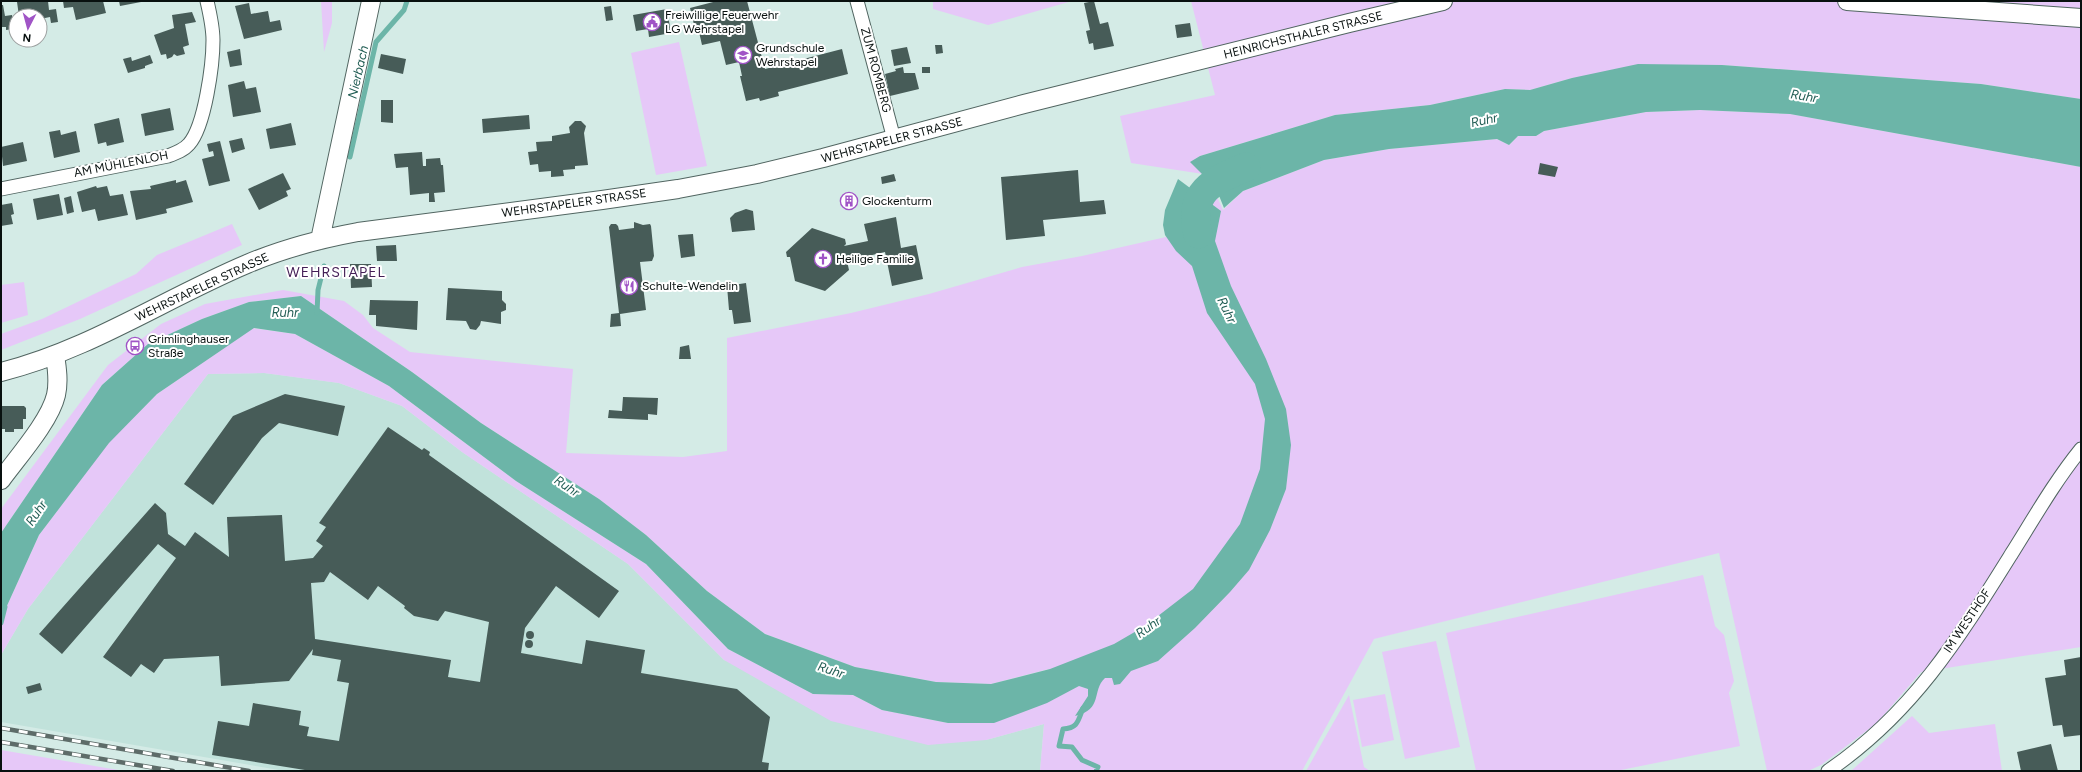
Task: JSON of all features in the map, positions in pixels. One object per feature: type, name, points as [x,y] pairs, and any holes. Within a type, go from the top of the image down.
[{"type":"main road","points":[[320,240],[371,1]]},
{"type":"main road","name":"HEINRICHSTHALER STRASSE","points":[[1162,71],[1349,23],[1443,1]]},
{"type":"main road","points":[[1847,1],[2081,18]]},
{"type":"main road","name":"WEHRSTAPELER STRASSE","points":[[1,372],[55,355],[95,339],[248,264],[320,240],[358,232],[678,189],[816,160],[1162,71]]},
{"type":"main road","points":[[1,480],[45,419],[53,405],[57,388],[55,355]]},
{"type":"street","name":"AM MÜHLENLOH","points":[[1,189],[168,156],[176,153],[189,144],[201,118],[212,63],[212,32],[207,1]]},
{"type":"street","name":"ZUM ROMBERG","points":[[857,1],[894,139]]},
{"type":"street","name":"IM WESTHOF","points":[[1828,771],[1882,729],[1930,676],[1970,618],[2028,526],[2081,449]]},
{"type":"shaded area","points":[[321,1],[332,1],[332,23],[324,52]]},
{"type":"shaded area","points":[[933,1],[1072,1],[988,25],[933,9]]},
{"type":"shaded area","points":[[1191,1],[2081,1],[2081,99],[1981,84],[1722,65],[1572,78],[1530,90],[1505,89],[1430,105],[1335,115],[1200,156],[1191,162],[1203,174],[1131,163],[1120,116],[1215,95]]},
{"type":"shaded area","points":[[679,42],[707,166],[656,175],[631,53]]},
{"type":"shaded area","points":[[1700,110],[1790,114],[2081,167],[2081,647],[1921,672],[1877,723],[1821,765],[1808,771],[1767,771],[1719,553],[1374,639],[1302,771],[1040,771],[1044,724],[986,740],[928,745],[831,721],[724,660],[628,564],[462,452],[402,406],[339,383],[264,373],[208,374],[28,609],[1,655],[1,619],[39,535],[108,443],[157,394],[253,328],[295,334],[389,386],[516,481],[646,564],[728,649],[813,694],[853,695],[882,710],[948,723],[994,723],[1049,669],[991,684],[936,682],[855,667],[765,634],[707,591],[646,535],[599,499],[481,423],[412,372],[301,296],[249,302],[202,319],[148,344],[102,385],[1,533],[1,509],[108,365],[161,324],[205,304],[283,290],[344,301],[363,315],[373,328],[410,352],[573,369],[566,453],[683,457],[727,451],[727,338],[851,313],[929,294],[1022,267],[1082,256],[1197,230],[1214,190],[1223,210],[1243,191],[1324,160],[1389,149],[1497,139],[1509,145],[1518,136],[1536,136],[1544,131],[1646,112]]},
{"type":"shaded area","points":[[232,224],[242,245],[80,319],[1,350],[1,334],[42,319],[136,274],[157,255]]},
{"type":"shaded area","points":[[24,282],[28,315],[1,323],[1,285]]},
{"type":"shaded area","points":[[264,373],[339,383],[402,406],[462,452],[628,564],[724,660],[986,740],[1044,724],[1040,771],[285,771],[1,722],[1,655],[28,609],[208,374]]},
{"type":"shaded area","points":[[1703,575],[1715,626],[1724,635],[1734,681],[1729,693],[1740,746],[1616,771],[1476,771],[1446,633]]},
{"type":"shaded area","points":[[1436,641],[1460,747],[1405,759],[1382,652]]},
{"type":"shaded area","points":[[1385,694],[1394,740],[1362,747],[1353,700]]},
{"type":"shaded area","points":[[1349,695],[1364,767],[1370,771],[1306,771]]},
{"type":"shaded area","points":[[1912,716],[1929,733],[1995,724],[2002,771],[1851,771]]},
{"type":"shaded area","points":[[1,750],[124,771],[1,771]]},
{"type":"water","points":[[1638,64],[1722,65],[1981,84],[2081,99],[2081,167],[1790,114],[1700,110],[1646,112],[1544,131],[1536,136],[1518,136],[1509,145],[1497,139],[1389,149],[1324,160],[1243,191],[1224,208],[1216,188],[1190,162],[1200,156],[1335,115],[1430,105],[1505,89],[1530,90],[1572,78]]},
{"type":"water","points":[[1178,179],[1221,211],[1215,241],[1231,286],[1266,359],[1286,409],[1291,445],[1286,489],[1270,530],[1249,570],[1230,592],[1195,628],[1158,661],[1131,671],[1120,684],[1114,685],[1112,678],[1105,678],[1098,688],[1094,704],[1084,713],[1075,716],[1088,696],[1088,689],[1079,686],[1047,703],[994,723],[948,723],[882,710],[853,695],[813,694],[728,649],[646,564],[516,481],[389,386],[295,334],[254,328],[157,394],[109,443],[39,535],[1,619],[1,533],[102,385],[148,344],[202,319],[249,302],[301,296],[412,372],[481,423],[599,499],[646,535],[707,591],[765,634],[855,667],[936,682],[991,684],[1050,669],[1114,644],[1145,626],[1193,589],[1240,524],[1260,469],[1265,419],[1255,384],[1207,313],[1192,266],[1176,251],[1165,235],[1163,225],[1165,210]]},
{"type":"building","points":[[48,1],[49,10],[56,9],[58,22],[51,23],[50,17],[48,17],[48,8],[18,8],[17,2]]},
{"type":"building","points":[[63,1],[103,1],[106,13],[76,20],[73,7],[64,8]]},
{"type":"building","points":[[119,1],[141,1],[141,2],[120,6]]},
{"type":"building","name":"Grundschule Wehrstapel","points":[[717,1],[747,1],[765,69],[842,49],[848,74],[778,92],[779,96],[760,101],[759,98],[746,101],[740,76],[742,76],[739,62],[726,65],[720,41],[702,45],[699,32],[696,33],[690,8]]},
{"type":"building","points":[[1094,1],[1100,24],[1108,22],[1114,46],[1094,50],[1093,43],[1089,44],[1086,31],[1090,30],[1084,3]]},
{"type":"building","points":[[249,3],[251,14],[268,11],[270,22],[280,20],[282,30],[244,39],[235,6]]},
{"type":"building","points":[[1,5],[3,5],[5,16],[8,16],[8,30],[6,30],[6,27],[1,27]]},
{"type":"building","points":[[611,6],[613,20],[606,21],[604,7]]},
{"type":"building","name":"Freiwillige Feuerwehr LG Wehrstapel","points":[[667,9],[671,33],[649,37],[648,29],[636,31],[633,15]]},
{"type":"building","points":[[192,12],[196,22],[185,24],[189,45],[183,47],[185,54],[177,56],[174,54],[172,57],[167,59],[166,54],[161,55],[154,35],[174,28],[172,15]]},
{"type":"building","points":[[1190,23],[1192,36],[1177,38],[1175,25]]},
{"type":"building","points":[[935,45],[942,45],[943,53],[936,54]]},
{"type":"building","points":[[907,47],[911,63],[894,66],[891,50]]},
{"type":"building","points":[[240,49],[242,65],[230,67],[227,52]]},
{"type":"building","points":[[381,54],[406,59],[403,74],[378,68]]},
{"type":"building","points":[[150,55],[153,63],[145,66],[145,68],[128,73],[123,59],[131,57],[132,61]]},
{"type":"building","points":[[903,67],[904,73],[915,73],[919,89],[890,96],[885,74]]},
{"type":"building","points":[[922,67],[930,67],[930,73],[922,73]]},
{"type":"building","points":[[244,81],[246,89],[256,87],[261,112],[233,117],[228,85]]},
{"type":"building","points":[[381,100],[393,100],[393,123],[381,122]]},
{"type":"building","points":[[170,108],[174,130],[145,136],[141,114]]},
{"type":"building","points":[[529,115],[530,129],[483,133],[482,119]]},
{"type":"building","points":[[119,118],[124,142],[107,146],[106,142],[98,144],[94,124]]},
{"type":"building","points":[[575,121],[581,121],[586,126],[584,133],[588,165],[575,166],[575,169],[563,170],[564,176],[551,177],[551,171],[539,172],[538,164],[530,165],[528,152],[537,151],[536,142],[552,141],[552,136],[570,133],[569,127]]},
{"type":"building","points":[[291,123],[296,145],[270,149],[266,129]]},
{"type":"building","points":[[60,130],[61,135],[76,131],[80,152],[54,158],[49,132]]},
{"type":"building","points":[[242,138],[245,149],[232,153],[229,141]]},
{"type":"building","points":[[220,141],[230,181],[209,186],[202,159],[214,156],[213,151],[209,152],[207,144]]},
{"type":"building","points":[[23,142],[27,161],[3,166],[1,147]]},
{"type":"building","points":[[422,152],[423,166],[426,166],[426,159],[440,158],[441,165],[443,165],[445,192],[434,193],[435,202],[429,202],[429,193],[410,195],[408,167],[396,168],[394,154]]},
{"type":"building","points":[[1540,163],[1558,167],[1555,177],[1538,174]]},
{"type":"building","points":[[1078,170],[1080,202],[1104,200],[1106,214],[1043,220],[1045,236],[1006,240],[1001,177]]},
{"type":"building","points":[[283,173],[291,189],[286,191],[288,196],[259,210],[248,189]]},
{"type":"building","points":[[894,174],[896,181],[882,184],[881,177]]},
{"type":"building","points":[[176,180],[176,183],[186,180],[193,202],[166,209],[167,213],[136,220],[130,191],[151,189],[150,186]]},
{"type":"building","points":[[96,186],[97,188],[107,186],[110,196],[123,194],[128,215],[98,221],[95,209],[82,212],[77,192]]},
{"type":"building","points":[[59,194],[63,215],[37,220],[33,199]]},
{"type":"building","name":"Glockenturm","points":[[853,194],[855,205],[844,207],[842,197]]},
{"type":"building","points":[[71,196],[74,212],[67,214],[64,198]]},
{"type":"building","points":[[12,203],[14,214],[11,215],[13,224],[1,226],[1,205]]},
{"type":"building","points":[[746,209],[753,211],[755,230],[732,232],[730,218],[735,213]]},
{"type":"building","name":"Heilige Familie","points":[[896,217],[901,248],[916,245],[923,279],[892,286],[885,252],[847,261],[849,270],[825,291],[795,281],[790,257],[787,257],[786,252],[812,228],[845,239],[846,244],[844,246],[868,241],[864,224]]},
{"type":"building","name":"Schulte-Wendelin","points":[[634,222],[643,225],[650,224],[651,226],[654,256],[652,261],[640,262],[646,310],[620,314],[621,326],[610,327],[611,314],[619,313],[609,227],[611,224],[616,224],[619,230],[634,228]]},
{"type":"building","points":[[693,234],[695,256],[681,258],[678,235]]},
{"type":"building","points":[[396,245],[397,261],[377,261],[376,246]]},
{"type":"building","points":[[350,264],[371,264],[372,287],[351,288]]},
{"type":"building","points":[[746,283],[751,322],[734,324],[732,310],[729,310],[727,286]]},
{"type":"building","points":[[448,288],[502,291],[502,300],[506,304],[506,310],[501,312],[501,324],[481,321],[476,330],[470,329],[466,321],[446,320]]},
{"type":"building","points":[[370,300],[418,301],[417,330],[376,326],[376,315],[369,315]]},
{"type":"building","points":[[689,345],[691,359],[679,359],[680,347]]},
{"type":"building","points":[[285,394],[345,406],[338,436],[279,423],[262,438],[213,505],[184,484],[233,416]]},
{"type":"building","points":[[623,397],[658,398],[657,415],[648,414],[648,420],[608,418],[609,410],[622,411]]},
{"type":"building","points":[[1,406],[24,406],[26,408],[26,419],[23,419],[23,429],[14,429],[14,432],[5,432],[5,429],[1,429]]},
{"type":"building","points":[[388,427],[422,450],[424,448],[430,452],[429,455],[619,591],[599,618],[556,586],[525,628],[521,653],[582,664],[586,640],[645,650],[641,673],[737,689],[770,717],[762,762],[769,763],[768,771],[311,771],[212,755],[218,721],[249,726],[253,703],[301,711],[299,725],[309,727],[307,736],[339,741],[349,683],[337,681],[341,660],[312,655],[313,649],[289,681],[221,686],[219,656],[164,659],[154,673],[141,664],[131,677],[103,657],[176,558],[158,544],[62,654],[39,634],[155,503],[166,513],[168,534],[185,546],[195,532],[229,557],[227,517],[282,515],[285,561],[313,558],[323,546],[316,541],[326,527],[319,523]],"holes":[[[330,572],[368,600],[378,586],[405,606],[404,608],[414,616],[438,621],[445,611],[489,622],[480,682],[448,677],[451,660],[315,639],[311,583],[324,582]]]},
{"type":"building","points":[[530,631],[533,632],[533,638],[530,639],[527,638],[526,635],[527,632]]},
{"type":"building","points":[[529,640],[532,641],[532,647],[529,648],[526,647],[525,644],[526,641]]},
{"type":"building","points":[[2081,657],[2081,735],[2064,737],[2062,725],[2053,726],[2045,678],[2066,675],[2064,660]]},
{"type":"building","points":[[40,683],[42,690],[28,694],[26,687]]},
{"type":"building","points":[[2051,744],[2058,771],[2021,771],[2017,752]]},
{"type":"waterway","name":"Nierbach","points":[[350,157],[376,42],[404,10],[407,1]]},
{"type":"waterway","name":"Ruhr","points":[[1198,234],[1196,208],[1200,198],[1213,183],[1246,167]]},
{"type":"waterway","name":"Nierbach","points":[[317,313],[318,290],[324,266]]},
{"type":"waterway","points":[[1,623],[5,607]]},
{"type":"waterway","points":[[1083,708],[1077,723],[1072,727],[1063,729],[1059,746],[1072,747],[1082,760],[1098,767],[1096,771]]},
{"type":"railway","points":[[1,728],[249,771]]},
{"type":"railway","points":[[1,742],[173,771]]},
{"type":"place","name":"Freiwillige Feuerwehr LG Wehrstapel","points":[[652,22]]},
{"type":"place","name":"Grundschule Wehrstapel","points":[[743,55]]},
{"type":"place","name":"Glockenturm","points":[[849,201]]},
{"type":"place","name":"Heilige Familie","points":[[823,259]]},
{"type":"place","name":"Schulte-Wendelin","points":[[629,286]]},
{"type":"place","name":"Grimlinghauser Straße","points":[[135,346]]},
{"type":"district","name":"WEHRSTAPEL","points":[[336,272]]}]
